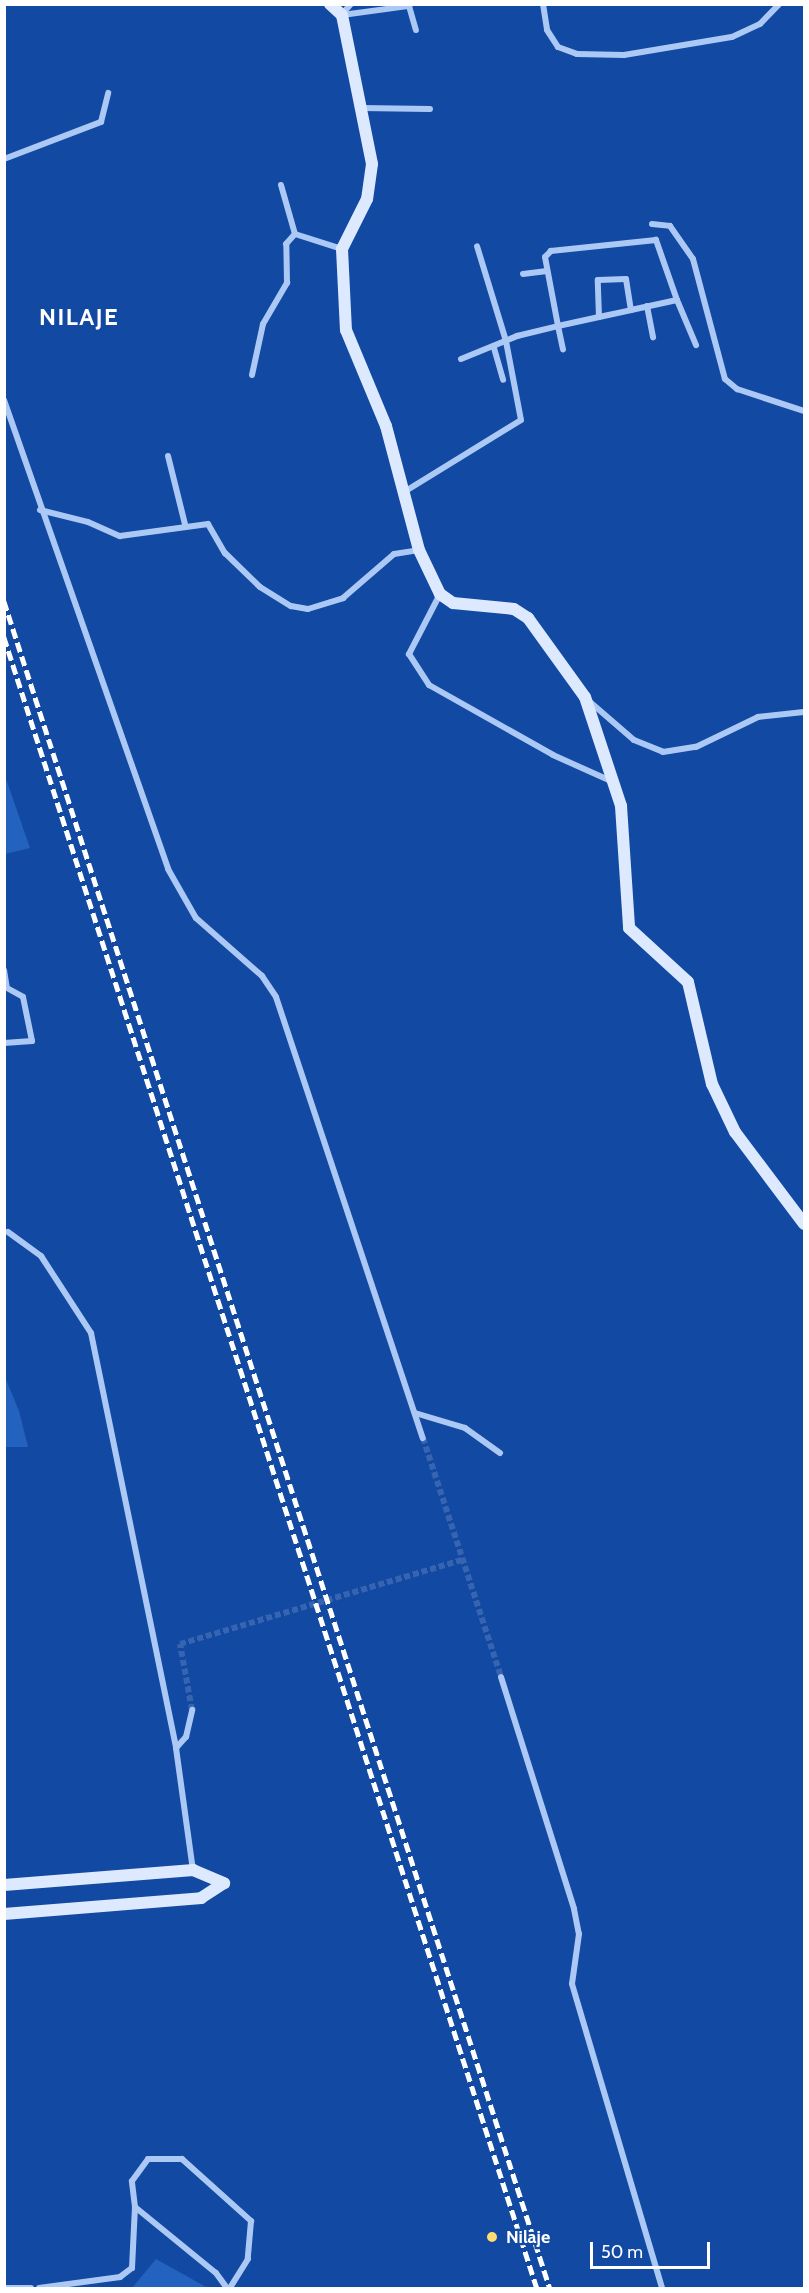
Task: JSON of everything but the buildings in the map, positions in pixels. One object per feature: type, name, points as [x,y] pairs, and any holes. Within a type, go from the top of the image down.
[{"type":"street","points":[[330,4],[342,15],[372,164],[370,185],[342,249],[346,330],[386,426],[419,550],[440,594],[461,608],[514,609],[528,618],[585,697],[634,740],[663,752],[696,747],[758,717],[804,712]]},
{"type":"street","points":[[342,15],[351,4]]},
{"type":"street","points":[[543,4],[547,30],[558,47],[577,54],[624,55],[732,38],[760,24],[779,4]]},
{"type":"street","points":[[342,15],[409,6],[416,30]]},
{"type":"street","points":[[4,159],[101,122],[108,93]]},
{"type":"street","points":[[361,108],[430,109]]},
{"type":"street","points":[[281,185],[294,234]]},
{"type":"street","points":[[652,224],[670,226],[693,259],[725,379],[737,389],[804,411]]},
{"type":"street","points":[[294,234],[342,249]]},
{"type":"street","points":[[252,375],[263,324],[287,283],[286,244],[294,234]]},
{"type":"street","points":[[563,350],[544,257],[550,251],[649,237],[657,240],[677,300],[696,345]]},
{"type":"street","points":[[404,492],[521,420],[506,342],[477,246]]},
{"type":"street","points":[[523,274],[547,271]]},
{"type":"street","points":[[599,317],[598,279],[626,279],[631,310]]},
{"type":"street","points":[[461,359],[558,326],[677,300]]},
{"type":"street","points":[[647,306],[653,338]]},
{"type":"street","points":[[494,348],[502,380]]},
{"type":"street","points":[[4,400],[40,510],[168,869],[196,918],[262,976],[276,997],[351,1229],[423,1438]]},
{"type":"street","points":[[168,456],[185,525]]},
{"type":"street","points":[[40,510],[88,522],[120,536],[185,525],[208,524],[225,554],[260,587],[291,606],[308,609],[343,598],[394,554],[419,550]]},
{"type":"street","points":[[440,594],[408,654],[429,685],[553,755],[615,783]]},
{"type":"street","points":[[585,697],[615,783],[629,928],[688,982],[712,1084],[735,1131],[804,1224]]},
{"type":"street","points":[[4,970],[7,988],[23,997],[32,1041],[4,1043]]},
{"type":"street","points":[[8,1232],[41,1256],[91,1333],[176,1748],[193,1870]]},
{"type":"street","points":[[415,1413],[465,1428],[500,1453]]},
{"type":"street","points":[[501,1677],[574,1909],[579,1934],[572,1984],[662,2289]]},
{"type":"street","points":[[176,1748],[186,1737],[192,1710]]},
{"type":"street","points":[[4,1885],[193,1870],[224,1883],[201,1898],[4,1914]]},
{"type":"street","points":[[39,2289],[120,2277],[132,2268],[135,2207],[132,2181],[148,2159],[182,2159],[251,2221],[248,2259],[228,2289],[216,2273],[135,2207]]},
{"type":"street","points":[[4,2288],[31,2289]]},
{"type":"shaded area","points":[[4,773],[30,848],[5,854],[4,854]]},
{"type":"shaded area","points":[[5,1377],[19,1411],[28,1447],[5,1447]]},
{"type":"shaded area","points":[[156,2259],[208,2288],[132,2288]]},
{"type":"tunnel","points":[[423,1438],[501,1677]]},
{"type":"tunnel","points":[[192,1710],[180,1644],[465,1559]]},
{"type":"railway","points":[[4,601],[550,2288]]},
{"type":"railway","points":[[4,637],[537,2288]]},
{"type":"place","name":"Nilaje","points":[[492,2237]]},
{"type":"district","name":"NILAJE","points":[[79,317]]}]
